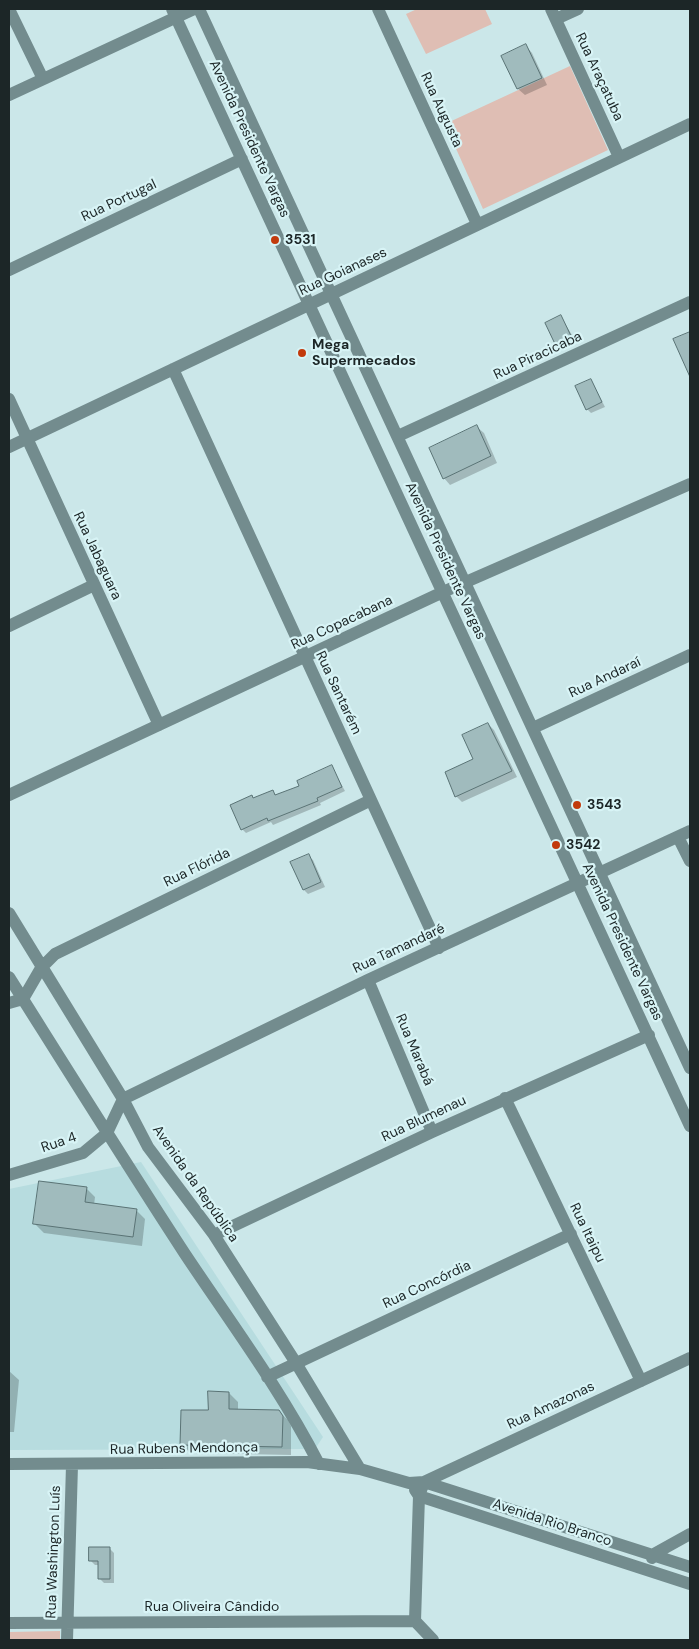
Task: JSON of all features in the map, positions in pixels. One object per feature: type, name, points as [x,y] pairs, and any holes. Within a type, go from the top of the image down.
[{"type":"street","points":[[9,9],[43,79]]},
{"type":"street","points":[[9,95],[174,13],[194,9]]},
{"type":"street","name":"Avenida Presidente Vargas","points":[[199,9],[690,1068]]},
{"type":"street","name":"Rua Augusta","points":[[378,9],[478,224]]},
{"type":"street","points":[[554,14],[578,9]]},
{"type":"street","name":"Avenida Presidente Vargas","points":[[174,13],[690,1126]]},
{"type":"street","name":"Rua Araçatuba","points":[[554,14],[619,157]]},
{"type":"street","name":"Rua Goianases","points":[[9,447],[690,124]]},
{"type":"street","name":"Rua Portugal","points":[[9,270],[242,159]]},
{"type":"street","name":"Rua Piracicaba","points":[[398,436],[690,302]]},
{"type":"street","name":"Rua Santarém","points":[[173,369],[438,948]]},
{"type":"street","name":"Rua Jabaguara","points":[[9,399],[159,725]]},
{"type":"street","name":"Rua Copacabana","points":[[9,795],[443,592],[690,484]]},
{"type":"street","points":[[9,626],[94,585]]},
{"type":"street","name":"Rua Andaraí","points":[[533,728],[690,654]]},
{"type":"street","name":"Rua Flórida","points":[[22,999],[41,968],[55,954],[371,800]]},
{"type":"street","points":[[684,834],[690,861]]},
{"type":"street","name":"Rua Tamandaré","points":[[123,1099],[368,980],[684,834]]},
{"type":"street","name":"Avenida da República","points":[[9,913],[123,1099],[148,1146],[214,1235],[296,1362],[360,1469]]},
{"type":"street","points":[[9,977],[107,1133],[306,1438],[319,1464]]},
{"type":"street","name":"Rua Marabá","points":[[368,980],[432,1132]]},
{"type":"street","points":[[9,1003],[22,999]]},
{"type":"street","name":"Rua Blumenau","points":[[214,1235],[505,1098],[649,1035]]},
{"type":"street","name":"Rua Itaipu","points":[[505,1098],[641,1381]]},
{"type":"street","name":"Rua 4","points":[[9,1175],[83,1153],[107,1133],[123,1099]]},
{"type":"street","name":"Rua Concórdia","points":[[267,1377],[572,1234]]},
{"type":"street","name":"Rua Amazonas","points":[[424,1482],[690,1358]]},
{"type":"street","name":"Rua Rubens Mendonça","points":[[9,1464],[307,1462],[360,1469]]},
{"type":"street","name":"Rua Washington Luís","points":[[67,1640],[72,1465]]},
{"type":"street","name":"Avenida Rio Branco","points":[[360,1469],[410,1483],[424,1482],[690,1567]]},
{"type":"street","points":[[424,1482],[419,1496],[416,1621],[433,1640]]},
{"type":"street","points":[[410,1483],[419,1496]]},
{"type":"street","name":"Avenida Rio Branco","points":[[419,1496],[690,1584]]},
{"type":"street","points":[[645,1569],[654,1554],[690,1534]]},
{"type":"street","name":"Rua Oliveira Cândido","points":[[9,1623],[416,1621]]},
{"type":"shaded area","points":[[417,9],[485,9],[492,24],[426,54],[406,14]]},
{"type":"shaded area","points":[[570,66],[608,150],[483,209],[445,124]]},
{"type":"shaded area","points":[[141,1162],[323,1437],[315,1449],[9,1450],[9,1189]]},
{"type":"shaded area","points":[[60,1631],[60,1640],[9,1640],[9,1632]]},
{"type":"building","points":[[526,44],[542,78],[517,89],[501,56]]},
{"type":"building","points":[[561,315],[571,336],[555,344],[545,323]]},
{"type":"building","points":[[690,332],[690,377],[673,339]]},
{"type":"building","points":[[591,379],[602,402],[586,410],[575,386]]},
{"type":"building","points":[[477,425],[491,456],[443,479],[429,448]]},
{"type":"building","points":[[488,723],[512,771],[455,797],[445,772],[473,759],[462,735]]},
{"type":"building","points":[[332,765],[342,787],[317,798],[318,801],[268,821],[267,818],[241,830],[230,805],[252,795],[253,798],[273,790],[275,795],[299,786],[297,781]]},
{"type":"building","points":[[309,854],[321,882],[303,890],[290,862]]},
{"type":"building","points":[[39,1181],[87,1187],[85,1202],[137,1209],[133,1237],[33,1224]]},
{"type":"building","points":[[208,1391],[229,1392],[229,1409],[279,1410],[283,1416],[282,1447],[180,1445],[181,1410],[208,1410]]},
{"type":"building","points":[[89,1547],[110,1547],[110,1579],[98,1579],[98,1561],[89,1561]]},
{"type":"place","name":"3531","points":[[275,240]]},
{"type":"place","name":"Mega Supermecados","points":[[302,353]]},
{"type":"place","name":"3543","points":[[577,805]]},
{"type":"place","name":"3542","points":[[556,845]]}]
